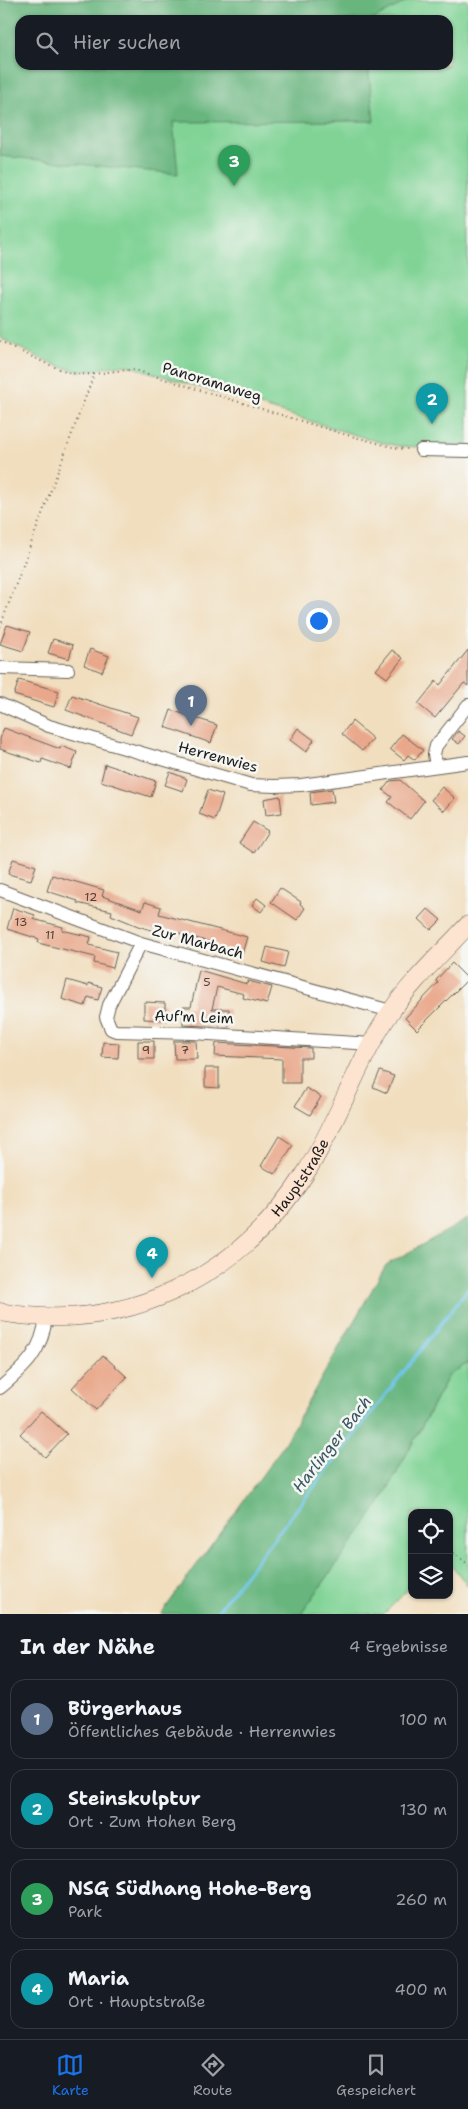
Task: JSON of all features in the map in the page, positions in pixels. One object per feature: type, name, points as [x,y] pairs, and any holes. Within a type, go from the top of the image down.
[{"type":"street","points":[[421,450],[468,451]]},
{"type":"street","points":[[0,668],[68,670]]},
{"type":"street","name":"Herrenwies","points":[[0,704],[49,726],[251,785],[301,784],[468,762]]},
{"type":"street","points":[[436,766],[434,754],[436,746],[468,705]]},
{"type":"street","name":"Zur Marbach","points":[[0,890],[141,943],[391,1011]]},
{"type":"street","name":"Hauptstraße","points":[[0,1312],[46,1317],[94,1314],[138,1305],[183,1287],[208,1273],[247,1244],[280,1207],[305,1174],[391,1011],[468,925]]},
{"type":"street","name":"Auf'm Leim","points":[[141,943],[109,1005],[106,1017],[111,1029],[116,1031],[212,1034],[372,1044]]},
{"type":"street","points":[[0,1388],[26,1366],[36,1351],[44,1334],[46,1317]]},
{"type":"path","name":"Panoramaweg","points":[[0,340],[75,374],[89,374],[111,370],[135,370],[378,444],[421,450]]},
{"type":"path","points":[[0,627],[93,377]]},
{"type":"path","points":[[453,1553],[468,1564]]},
{"type":"green space","points":[[0,0],[468,0],[468,449],[398,446],[375,441],[130,366],[124,365],[86,371],[71,370],[29,353],[0,338]]},
{"type":"green space","points":[[0,0],[409,0],[381,15],[15,15],[15,70],[369,70],[374,121],[173,122],[178,174],[0,156]]},
{"type":"green space","points":[[468,1219],[468,1363],[449,1375],[382,1500],[301,1614],[161,1614],[281,1449],[386,1265]]},
{"type":"green space","points":[[468,1363],[468,1586],[453,1567],[453,1509],[408,1509],[408,1589],[384,1614],[301,1614],[382,1500],[449,1375]]},
{"type":"building","points":[[7,625],[30,632],[23,651],[0,644]]},
{"type":"building","points":[[53,639],[73,645],[69,659],[48,653]]},
{"type":"building","points":[[90,649],[109,656],[102,672],[84,665]]},
{"type":"building","points":[[392,650],[403,658],[387,678],[376,670]]},
{"type":"building","points":[[468,650],[468,686],[464,683],[435,718],[418,704],[436,681],[440,685]]},
{"type":"building","points":[[19,680],[59,691],[54,707],[14,695]]},
{"type":"building","points":[[72,695],[138,717],[131,734],[66,710]]},
{"type":"building","points":[[171,710],[217,725],[211,743],[165,727]]},
{"type":"building","points":[[352,721],[373,739],[362,751],[342,734]]},
{"type":"building","points":[[4,728],[60,749],[61,746],[77,752],[71,769],[42,759],[41,763],[0,749],[0,739]]},
{"type":"building","points":[[298,728],[314,740],[306,752],[290,740]]},
{"type":"building","points":[[458,731],[465,736],[459,744],[452,739]]},
{"type":"building","points":[[402,734],[423,750],[415,760],[408,755],[404,760],[390,749]]},
{"type":"building","points":[[105,764],[156,781],[151,797],[101,781]]},
{"type":"building","points":[[170,772],[187,779],[183,791],[165,785]]},
{"type":"building","points":[[400,780],[424,801],[410,819],[388,802],[392,797],[383,790],[390,781]]},
{"type":"building","points":[[442,787],[455,798],[444,811],[431,800]]},
{"type":"building","points":[[332,789],[334,802],[311,805],[310,792]]},
{"type":"building","points":[[208,790],[223,795],[215,820],[199,814]]},
{"type":"building","points":[[280,796],[282,813],[266,815],[264,799]]},
{"type":"building","points":[[253,822],[268,831],[254,853],[239,843]]},
{"type":"building","points":[[13,859],[36,866],[31,880],[8,874]]},
{"type":"building","points":[[52,875],[104,890],[102,896],[142,910],[145,902],[161,907],[159,914],[247,937],[242,954],[165,929],[164,934],[138,926],[111,915],[112,911],[77,903],[78,901],[47,891]]},
{"type":"building","points":[[280,888],[301,902],[300,904],[305,908],[297,920],[271,902]]},
{"type":"building","points":[[257,898],[266,905],[261,912],[252,905]]},
{"type":"building","points":[[13,908],[35,915],[33,919],[63,927],[62,930],[91,937],[89,945],[117,952],[113,968],[94,963],[95,957],[38,943],[39,939],[7,929]]},
{"type":"building","points":[[428,909],[441,920],[431,930],[419,919]]},
{"type":"building","points":[[267,947],[288,952],[284,968],[263,962]]},
{"type":"building","points":[[452,963],[468,979],[417,1030],[405,1018],[438,983],[436,980]]},
{"type":"building","points":[[199,970],[247,984],[248,981],[272,987],[267,1004],[243,998],[244,994],[217,987],[212,1009],[229,1009],[229,1027],[183,1025],[183,1007],[191,1007]]},
{"type":"building","points":[[67,980],[88,986],[88,983],[102,987],[98,1000],[88,997],[85,1006],[62,999]]},
{"type":"building","points":[[144,1002],[165,1003],[165,1020],[144,1019]]},
{"type":"building","points":[[138,1041],[154,1041],[154,1059],[138,1059]]},
{"type":"building","points":[[174,1041],[196,1041],[197,1059],[175,1059]]},
{"type":"building","points":[[103,1042],[119,1043],[118,1058],[102,1057]]},
{"type":"building","points":[[216,1043],[311,1048],[311,1058],[300,1058],[300,1083],[282,1083],[282,1059],[215,1056]]},
{"type":"building","points":[[205,1068],[219,1068],[219,1088],[205,1087]]},
{"type":"building","points":[[380,1071],[394,1076],[387,1093],[373,1087]]},
{"type":"building","points":[[306,1088],[321,1097],[310,1115],[295,1106]]},
{"type":"building","points":[[279,1136],[293,1145],[275,1174],[261,1166]]},
{"type":"building","points":[[103,1355],[127,1377],[96,1410],[72,1388]]},
{"type":"building","points":[[41,1411],[67,1434],[45,1457],[20,1434]]},
{"type":"waterway","name":"Harlinger Bach","points":[[215,1614],[468,1289]]},
{"type":"place","name":"NSG Südhang Hohe-Berg","points":[[234,186]]},
{"type":"place","name":"Steinskulptur","points":[[432,424]]},
{"type":"place","name":"Bürgerhaus","points":[[191,726]]},
{"type":"place","name":"Maria","points":[[152,1278]]}]
